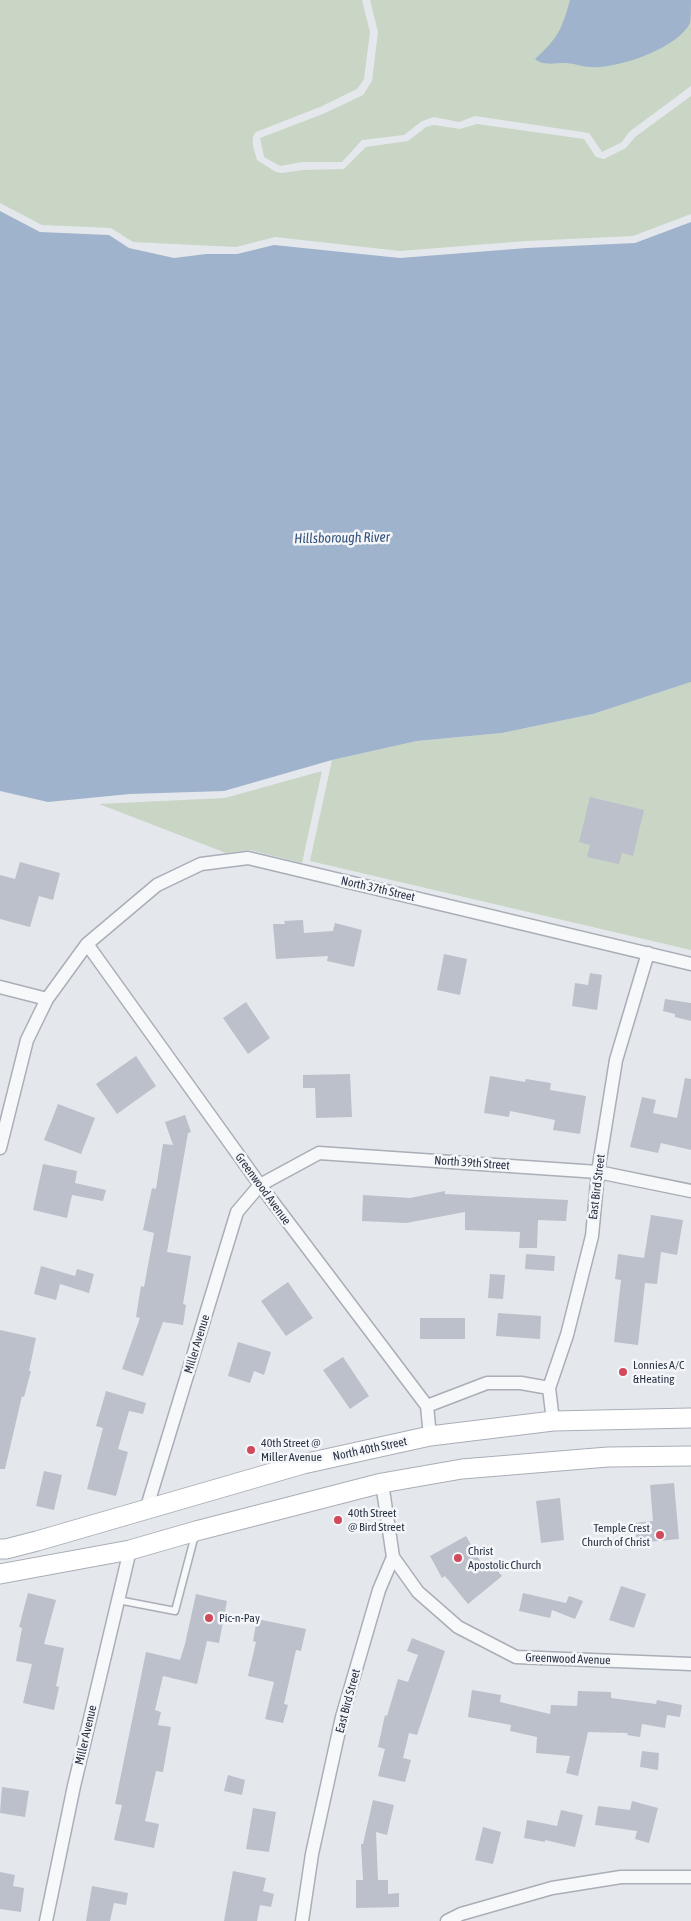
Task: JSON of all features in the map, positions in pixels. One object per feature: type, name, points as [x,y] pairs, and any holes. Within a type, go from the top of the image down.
[{"type":"main road","name":"North 40th Street","points":[[0,1549],[37,1541],[302,1464],[430,1436],[553,1420],[691,1418]]},
{"type":"main road","points":[[0,1574],[130,1550],[382,1483],[492,1466],[608,1457],[691,1456]]},
{"type":"street","name":"North 37th Street","points":[[0,1148],[27,1040],[47,999],[87,944],[157,885],[201,864],[248,858],[691,964]]},
{"type":"street","name":"Greenwood Avenue","points":[[87,944],[260,1185],[427,1406]]},
{"type":"street","name":"East Bird Street","points":[[553,1420],[549,1388],[566,1336],[592,1236],[598,1172],[616,1060],[648,953]]},
{"type":"street","points":[[0,987],[47,999]]},
{"type":"street","name":"North 39th Street","points":[[260,1185],[319,1153],[598,1172],[691,1191]]},
{"type":"street","name":"Miller Avenue","points":[[146,1510],[237,1212],[260,1185]]},
{"type":"street","points":[[430,1436],[427,1406],[487,1384],[521,1383],[549,1388]]},
{"type":"street","name":"East Bird Street","points":[[302,1921],[312,1854],[342,1717],[380,1590],[393,1557],[382,1483]]},
{"type":"street","name":"Miller Avenue","points":[[46,1921],[74,1786],[130,1550]]},
{"type":"street","name":"Greenwood Avenue","points":[[393,1557],[418,1592],[458,1627],[516,1657],[691,1664]]},
{"type":"street","points":[[447,1921],[461,1914],[552,1888],[621,1877],[691,1877]]},
{"type":"lane","points":[[118,1600],[175,1611],[196,1531]]},
{"type":"green space","points":[[0,0],[362,0],[370,32],[364,79],[357,89],[320,107],[256,132],[254,135],[253,145],[257,160],[276,172],[282,173],[303,170],[344,169],[366,147],[408,141],[426,127],[434,125],[460,129],[477,124],[584,139],[596,157],[604,159],[626,148],[635,137],[691,96],[691,214],[633,236],[526,241],[400,251],[275,237],[236,247],[133,242],[111,228],[42,225],[0,203]]},
{"type":"green space","points":[[370,0],[691,0],[691,86],[629,132],[622,142],[602,152],[589,133],[475,116],[459,122],[434,117],[422,121],[404,135],[362,140],[342,162],[302,162],[280,166],[264,157],[260,138],[323,114],[363,95],[372,81],[378,32]]},
{"type":"green space","points":[[691,682],[691,950],[310,861],[332,760],[417,741],[502,733],[593,714]]},
{"type":"green space","points":[[322,771],[302,863],[250,850],[226,853],[99,804],[225,798]]},
{"type":"water","points":[[570,0],[691,0],[690,23],[673,41],[631,61],[603,67],[591,67],[538,61],[535,59],[549,45],[558,32]]},
{"type":"water","name":"Hillsborough River","points":[[0,211],[40,232],[109,235],[129,248],[174,258],[206,254],[237,254],[274,245],[400,258],[527,248],[635,243],[691,222],[691,682],[593,714],[502,733],[417,741],[332,760],[224,791],[130,794],[48,802],[0,791]]},
{"type":"building","points":[[590,797],[644,810],[633,856],[622,853],[619,864],[587,857],[590,845],[579,842]]},
{"type":"building","points":[[20,862],[60,873],[53,900],[39,896],[30,927],[0,919],[0,875],[15,879]]},
{"type":"building","points":[[303,920],[304,933],[333,931],[335,923],[362,930],[354,967],[327,961],[328,956],[276,959],[273,924],[285,924],[284,921]]},
{"type":"building","points":[[444,954],[467,959],[460,995],[437,990]]},
{"type":"building","points":[[590,973],[602,975],[597,1010],[572,1006],[575,983],[588,985]]},
{"type":"building","points":[[665,999],[691,1003],[691,1021],[675,1017],[675,1014],[663,1011]]},
{"type":"building","points":[[246,1002],[270,1038],[248,1054],[223,1018]]},
{"type":"building","points":[[136,1056],[156,1086],[117,1114],[96,1084]]},
{"type":"building","points":[[350,1074],[352,1117],[316,1118],[315,1088],[303,1088],[303,1075]]},
{"type":"building","points":[[490,1076],[525,1082],[526,1079],[551,1083],[550,1090],[586,1096],[580,1134],[553,1130],[555,1120],[510,1111],[509,1117],[484,1113]]},
{"type":"building","points":[[685,1078],[691,1079],[691,1150],[661,1143],[658,1153],[630,1147],[642,1097],[656,1100],[653,1113],[677,1118]]},
{"type":"building","points":[[58,1104],[95,1118],[81,1154],[44,1140]]},
{"type":"building","points":[[185,1115],[191,1132],[188,1133],[167,1252],[191,1256],[183,1304],[186,1305],[183,1325],[163,1322],[143,1376],[122,1369],[140,1318],[136,1317],[141,1286],[144,1287],[154,1233],[143,1230],[152,1188],[156,1189],[163,1144],[173,1145],[165,1122]]},
{"type":"building","points":[[43,1164],[77,1171],[75,1183],[106,1190],[103,1201],[72,1195],[67,1218],[33,1210]]},
{"type":"building","points":[[445,1191],[445,1194],[568,1200],[566,1221],[538,1220],[537,1248],[519,1248],[520,1232],[465,1230],[465,1212],[406,1223],[362,1221],[363,1195],[410,1198]]},
{"type":"building","points":[[651,1215],[683,1220],[677,1255],[661,1252],[657,1284],[645,1283],[638,1345],[614,1342],[621,1280],[615,1279],[618,1254],[644,1258]]},
{"type":"building","points":[[526,1254],[555,1256],[554,1271],[525,1269]]},
{"type":"building","points":[[41,1266],[75,1276],[77,1269],[94,1274],[89,1293],[60,1284],[56,1300],[34,1294]]},
{"type":"building","points":[[490,1274],[505,1275],[503,1299],[488,1298]]},
{"type":"building","points":[[288,1282],[313,1318],[286,1336],[261,1301]]},
{"type":"building","points":[[498,1313],[541,1316],[540,1339],[496,1336]]},
{"type":"building","points":[[420,1318],[465,1318],[465,1339],[420,1339]]},
{"type":"building","points":[[0,1330],[36,1338],[29,1371],[31,1371],[24,1397],[22,1396],[5,1469],[0,1469]]},
{"type":"building","points":[[238,1342],[271,1352],[264,1375],[254,1371],[250,1383],[228,1376]]},
{"type":"building","points":[[343,1357],[369,1396],[350,1409],[323,1370]]},
{"type":"building","points":[[106,1391],[146,1403],[143,1414],[129,1411],[118,1449],[128,1452],[116,1496],[87,1489],[103,1428],[96,1426]]},
{"type":"building","points":[[44,1471],[62,1475],[54,1510],[36,1506]]},
{"type":"building","points":[[674,1483],[679,1539],[637,1543],[635,1523],[653,1521],[650,1485]]},
{"type":"building","points":[[560,1498],[564,1540],[541,1543],[536,1501]]},
{"type":"building","points":[[466,1536],[483,1566],[489,1561],[502,1576],[468,1604],[445,1576],[442,1578],[430,1556]]},
{"type":"building","points":[[621,1586],[646,1594],[634,1628],[609,1620]]},
{"type":"building","points":[[28,1593],[56,1600],[44,1644],[64,1648],[56,1686],[59,1687],[54,1710],[23,1703],[32,1664],[16,1661],[22,1628],[19,1627]]},
{"type":"building","points":[[523,1593],[566,1603],[569,1596],[583,1601],[575,1619],[552,1610],[550,1618],[519,1611]]},
{"type":"building","points":[[196,1594],[227,1601],[219,1643],[207,1641],[197,1684],[163,1676],[155,1710],[161,1712],[158,1725],[171,1727],[163,1772],[156,1771],[145,1821],[159,1824],[154,1848],[114,1840],[122,1805],[115,1804],[146,1652],[180,1660]]},
{"type":"building","points":[[257,1619],[306,1629],[301,1651],[296,1650],[284,1704],[288,1705],[283,1723],[265,1719],[274,1682],[248,1676],[256,1642],[253,1641]]},
{"type":"building","points":[[412,1638],[445,1651],[417,1735],[409,1733],[403,1758],[411,1760],[405,1782],[378,1776],[385,1749],[378,1747],[385,1715],[387,1716],[398,1679],[408,1682],[418,1655],[407,1651]]},
{"type":"building","points":[[472,1690],[501,1695],[500,1702],[550,1714],[551,1705],[577,1706],[578,1691],[611,1692],[611,1698],[656,1704],[657,1700],[682,1705],[680,1717],[667,1715],[665,1728],[642,1724],[640,1737],[627,1735],[628,1733],[588,1732],[578,1776],[566,1773],[570,1756],[536,1753],[537,1737],[510,1731],[511,1725],[468,1717]]},
{"type":"building","points":[[642,1751],[659,1753],[658,1770],[640,1767]]},
{"type":"building","points":[[228,1775],[245,1780],[242,1795],[224,1791]]},
{"type":"building","points":[[2,1787],[29,1791],[25,1817],[0,1813]]},
{"type":"building","points":[[373,1800],[394,1805],[387,1835],[376,1832],[378,1880],[388,1880],[388,1894],[399,1893],[399,1907],[356,1908],[356,1880],[363,1880],[361,1844],[363,1844]]},
{"type":"building","points":[[632,1801],[658,1808],[649,1843],[635,1839],[637,1831],[595,1825],[598,1806],[630,1810]]},
{"type":"building","points":[[253,1808],[276,1812],[269,1852],[246,1849]]},
{"type":"building","points":[[561,1810],[583,1815],[575,1847],[545,1840],[545,1842],[524,1838],[527,1820],[557,1826]]},
{"type":"building","points":[[483,1827],[501,1832],[493,1864],[475,1860]]},
{"type":"building","points":[[233,1871],[266,1878],[263,1891],[274,1894],[271,1907],[260,1905],[257,1921],[224,1921]]},
{"type":"building","points":[[0,1872],[15,1875],[13,1886],[24,1888],[21,1912],[0,1909]]},
{"type":"building","points":[[92,1886],[128,1893],[126,1905],[114,1903],[110,1921],[86,1921]]},
{"type":"place","name":"Lonnies A/C &Heating","points":[[623,1372]]},
{"type":"place","name":"40th Street @ Miller Avenue","points":[[251,1450]]},
{"type":"place","name":"40th Street @ Bird Street","points":[[338,1520]]},
{"type":"place","name":"Temple Crest Church of Christ","points":[[660,1535]]},
{"type":"place","name":"Christ Apostolic Church","points":[[458,1558]]},
{"type":"place","name":"Pic-n-Pay","points":[[209,1618]]}]
